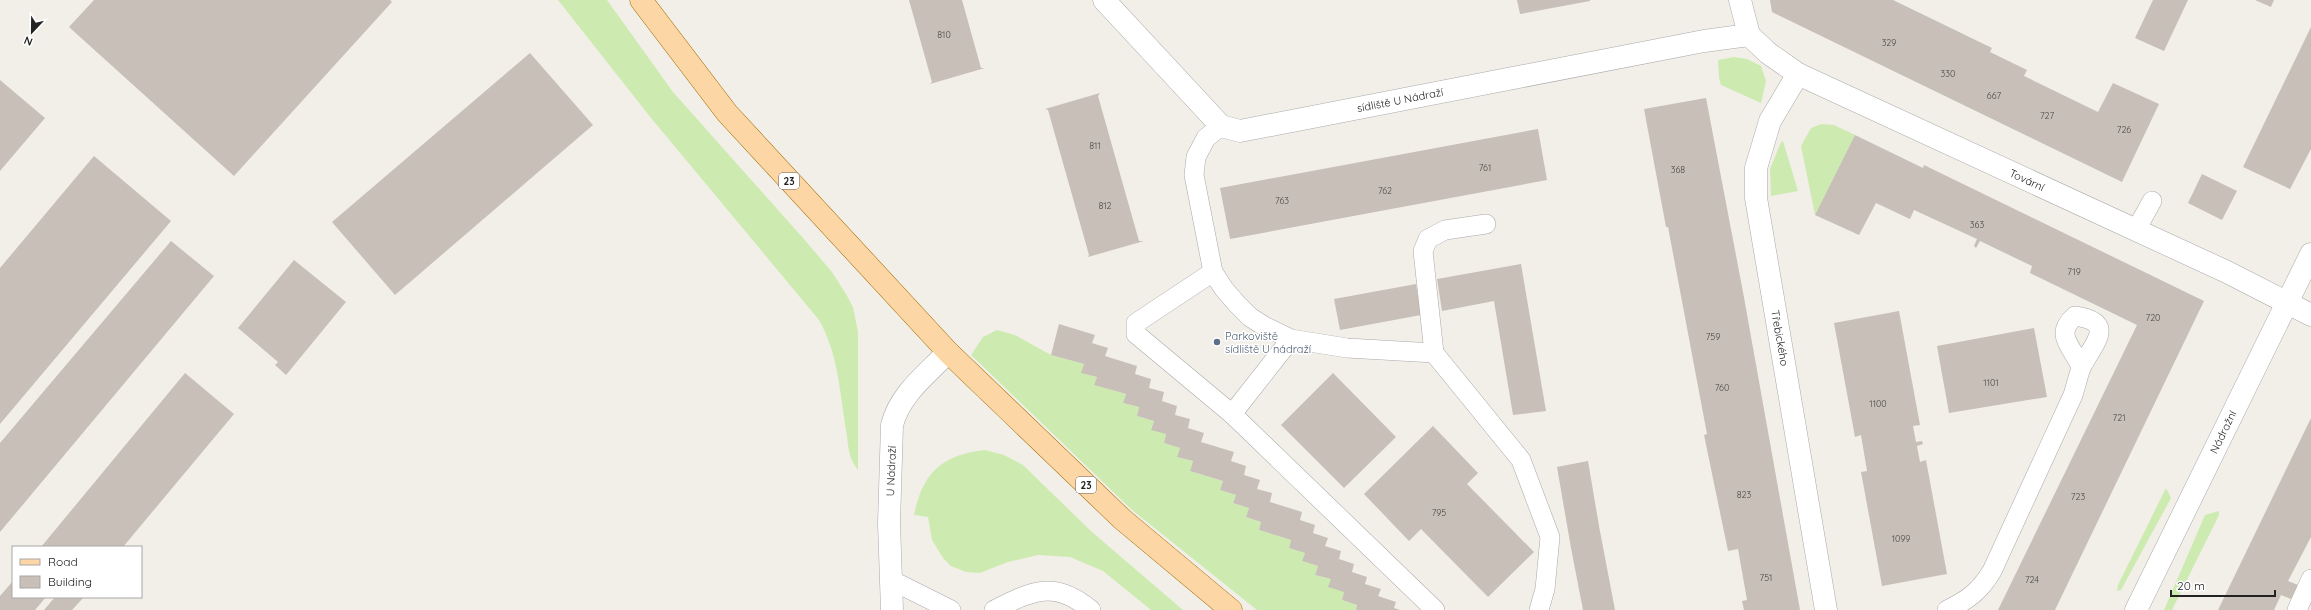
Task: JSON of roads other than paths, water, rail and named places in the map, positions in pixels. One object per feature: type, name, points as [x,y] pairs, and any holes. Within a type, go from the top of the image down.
[{"type":"main road","name":"23","points":[[641,0],[727,113],[948,352],[1122,519],[1231,610]]},
{"type":"street","points":[[1104,0],[1221,126]]},
{"type":"street","points":[[1740,0],[1749,35]]},
{"type":"street","name":"sídliště U Nádraží","points":[[1221,126],[1240,131],[1704,41],[1749,35]]},
{"type":"street","name":"Tovární","points":[[1749,35],[1768,53],[1798,74],[2235,276],[2311,315]]},
{"type":"street","name":"Třebického","points":[[1798,74],[1770,121],[1756,168],[1756,198],[1826,610]]},
{"type":"street","name":"Nádražní","points":[[2136,610],[2311,254]]},
{"type":"street","name":"U Nádraží","points":[[892,610],[893,580],[889,523],[892,426],[896,410],[906,395],[948,352]]},
{"type":"lane","points":[[1221,126],[1206,138],[1196,157],[1194,175],[1214,272],[1224,289],[1250,317],[1279,335],[1291,339],[1347,348],[1434,353]]},
{"type":"lane","points":[[2136,230],[2152,201]]},
{"type":"lane","points":[[1486,224],[1445,230],[1428,239],[1423,251],[1434,353],[1521,460],[1550,537],[1545,589],[1539,610]]},
{"type":"lane","points":[[1214,272],[1136,323],[1136,334],[1232,414],[1435,610]]},
{"type":"lane","points":[[1232,414],[1291,339]]},
{"type":"lane","points":[[1947,610],[1968,600],[1983,587],[1992,572],[2073,395],[2081,367]]},
{"type":"lane","points":[[2297,610],[2311,579]]},
{"type":"lane","points":[[893,580],[951,610]]},
{"type":"lane","points":[[994,610],[1020,596],[1035,591],[1066,594],[1091,610]]},
{"type":"place","name":"Parkoviště sídliště U nádraží","points":[[1217,342]]}]
